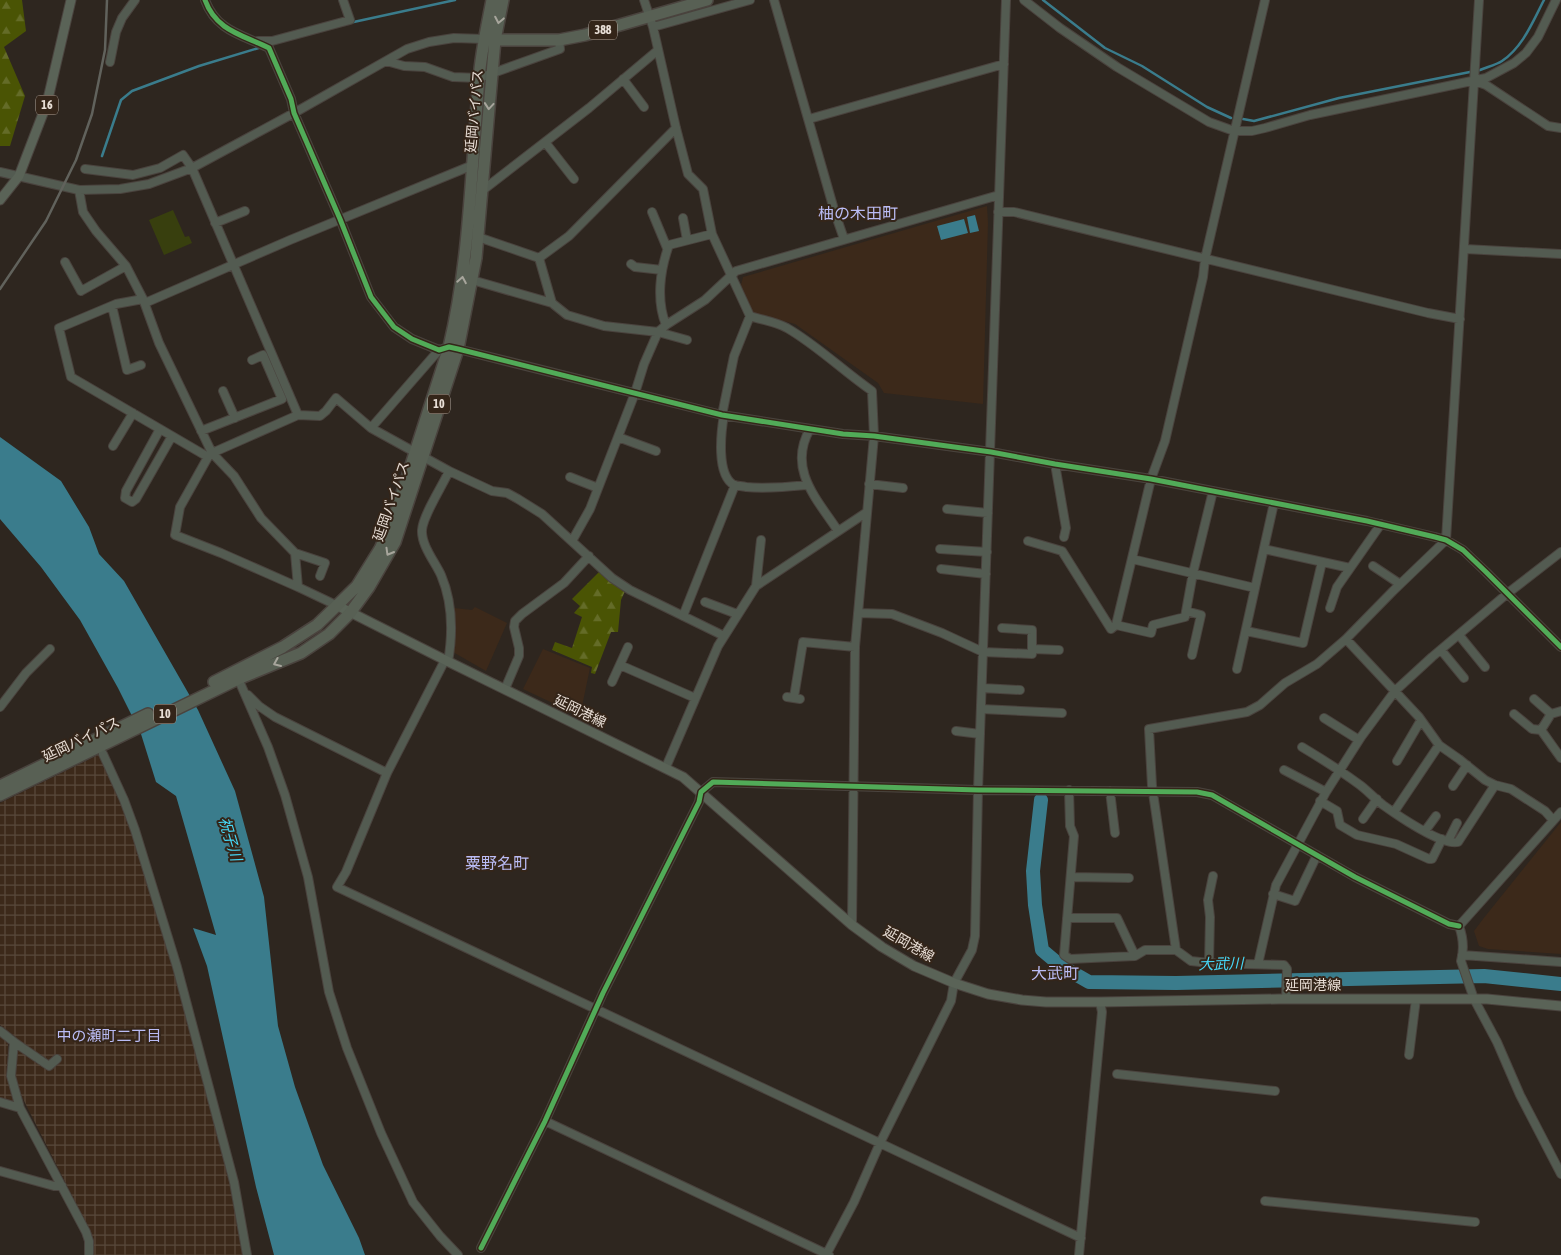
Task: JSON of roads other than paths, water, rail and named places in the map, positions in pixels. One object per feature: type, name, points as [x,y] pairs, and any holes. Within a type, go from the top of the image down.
[{"type":"highway","name":"延岡バイパス","points":[[448,348],[472,280],[478,237],[492,72],[490,40],[492,0]]},
{"type":"highway","name":"延岡バイパス","points":[[0,795],[234,680],[301,653],[329,634],[369,588],[395,542],[448,348],[464,272],[479,78],[503,0]]},
{"type":"highway","name":"388","points":[[490,40],[559,40],[585,36],[651,22],[707,0]]},
{"type":"highway","name":"延岡バイパス","points":[[234,680],[310,629],[338,606],[357,586],[380,549],[419,454]]},
{"type":"highway","name":"延岡バイパス","points":[[0,786],[101,746]]},
{"type":"main road","name":"16","points":[[0,200],[19,176],[47,103],[71,0]]},
{"type":"main road","name":"延岡港線","points":[[338,606],[683,777],[852,925],[914,966],[954,983],[988,994],[1046,1002],[1416,999],[1473,996],[1561,1006]]},
{"type":"street","points":[[110,62],[116,32],[122,18],[135,0]]},
{"type":"street","points":[[205,0],[209,12],[224,27],[269,48],[294,113],[340,219],[371,297],[394,327],[412,339],[723,415],[843,434],[874,436],[991,452],[1151,479],[1380,524],[1446,540],[1463,550],[1561,647]]},
{"type":"street","points":[[256,42],[272,41],[350,20],[343,0]]},
{"type":"street","points":[[644,0],[688,174],[703,190],[712,234],[750,316],[734,356],[720,438],[722,465],[734,485],[774,489],[808,485]]},
{"type":"street","points":[[651,22],[750,0]]},
{"type":"street","points":[[774,0],[844,239]]},
{"type":"street","points":[[545,1121],[827,1255],[854,1202],[880,1143],[951,1001],[954,983],[972,950],[975,936],[978,790],[1006,0]]},
{"type":"street","points":[[1024,0],[1067,34],[1117,67],[1209,122],[1234,131],[1265,128],[1310,115],[1486,78],[1514,63],[1526,53],[1538,37],[1556,0]]},
{"type":"street","points":[[1028,541],[1062,551],[1111,629],[1116,625],[1151,479],[1165,441],[1265,0]]},
{"type":"street","points":[[1176,950],[1154,791],[1149,729],[1247,712],[1260,705],[1286,683],[1317,664],[1346,639],[1446,540],[1480,0]]},
{"type":"street","points":[[0,172],[79,190],[120,189],[149,184],[192,168],[407,49],[429,42],[454,38],[490,40]]},
{"type":"street","points":[[386,61],[404,66],[425,67],[453,77],[479,78],[560,49],[559,40]]},
{"type":"street","points":[[483,190],[658,50]]},
{"type":"street","points":[[809,119],[1004,64]]},
{"type":"street","points":[[623,79],[644,106]]},
{"type":"street","points":[[1475,81],[1486,85],[1548,126],[1561,128]]},
{"type":"street","points":[[539,258],[569,236],[676,128]]},
{"type":"street","points":[[545,142],[574,179]]},
{"type":"street","points":[[85,169],[133,175],[160,168],[183,155],[192,168],[298,415]]},
{"type":"street","points":[[320,576],[325,563],[295,553],[261,518],[234,476],[210,455],[172,436],[71,377],[59,328],[112,306],[144,301],[473,165]]},
{"type":"street","points":[[79,190],[83,212],[96,231],[126,266],[144,301],[159,343],[201,431],[210,455]]},
{"type":"street","points":[[572,541],[590,509],[635,393],[644,364],[658,332],[666,324],[704,300],[736,271],[999,195]]},
{"type":"street","points":[[215,223],[245,211]]},
{"type":"street","points":[[652,212],[668,248]]},
{"type":"street","points":[[998,212],[1014,212],[1428,313],[1460,319]]},
{"type":"street","points":[[682,218],[687,240]]},
{"type":"street","points":[[666,324],[662,313],[662,270],[668,245],[712,234]]},
{"type":"street","points":[[478,237],[539,258]]},
{"type":"street","points":[[1465,249],[1561,254]]},
{"type":"street","points":[[539,258],[552,303]]},
{"type":"street","points":[[65,262],[81,291],[126,266]]},
{"type":"street","points":[[630,264],[635,267],[662,270]]},
{"type":"street","points":[[472,280],[552,303],[567,315],[604,326],[658,332],[687,340]]},
{"type":"street","points":[[112,306],[127,370],[140,365]]},
{"type":"street","points":[[750,316],[786,328],[832,359],[847,374],[872,391],[874,436],[855,647],[852,925]]},
{"type":"street","points":[[370,428],[448,348]]},
{"type":"street","points":[[201,431],[282,399],[263,355],[252,360]]},
{"type":"street","points":[[223,391],[235,418]]},
{"type":"street","points":[[338,606],[221,553],[174,535],[180,508],[210,455],[298,415],[320,416],[326,412],[336,398],[370,428],[492,491],[507,493],[542,514],[612,578],[630,590],[724,636]]},
{"type":"street","points":[[114,446],[133,413]]},
{"type":"street","points":[[160,428],[126,491],[125,498],[132,502],[136,499],[172,436]]},
{"type":"street","points":[[810,429],[804,445],[802,462],[804,477],[838,531]]},
{"type":"street","points":[[618,436],[656,451]]},
{"type":"street","points":[[1055,464],[1066,528],[1064,537]]},
{"type":"street","points":[[449,470],[426,517],[422,530],[426,546],[447,592],[451,607],[450,648],[446,661],[387,773],[346,872],[337,887],[1081,1238]]},
{"type":"street","points":[[570,477],[598,488]]},
{"type":"street","points":[[869,484],[903,488]]},
{"type":"street","points":[[683,616],[734,485]]},
{"type":"street","points":[[1116,625],[1151,633],[1153,625],[1185,617],[1192,573],[1213,491]]},
{"type":"street","points":[[1238,669],[1274,503]]},
{"type":"street","points":[[947,509],[988,513]]},
{"type":"street","points":[[666,768],[695,698],[724,636],[756,586],[867,512]]},
{"type":"street","points":[[1330,608],[1337,588],[1380,524]]},
{"type":"street","points":[[756,586],[761,540]]},
{"type":"street","points":[[940,549],[987,552]]},
{"type":"street","points":[[1264,549],[1350,568]]},
{"type":"street","points":[[1258,964],[1276,885],[1320,801],[1358,740],[1395,692],[1459,634],[1561,552]]},
{"type":"street","points":[[295,553],[298,587]]},
{"type":"street","points":[[505,690],[519,656],[514,628],[515,621],[564,583],[589,556]]},
{"type":"street","points":[[1132,559],[1255,588]]},
{"type":"street","points":[[1246,631],[1303,643],[1322,562]]},
{"type":"street","points":[[1373,566],[1400,584]]},
{"type":"street","points":[[940,569],[986,574]]},
{"type":"street","points":[[705,602],[737,614]]},
{"type":"street","points":[[1186,611],[1201,615],[1192,655]]},
{"type":"street","points":[[858,613],[892,614],[983,652],[1032,654],[1032,630],[1002,628]]},
{"type":"street","points":[[1459,634],[1485,667]]},
{"type":"street","points":[[1346,639],[1421,720],[1439,745],[1484,780],[1510,789],[1545,811],[1554,820]]},
{"type":"street","points":[[793,698],[803,642],[855,647]]},
{"type":"street","points":[[612,682],[628,647]]},
{"type":"street","points":[[0,707],[26,673],[50,649]]},
{"type":"street","points":[[1032,649],[1058,650]]},
{"type":"street","points":[[1441,650],[1464,678]]},
{"type":"street","points":[[620,664],[695,698]]},
{"type":"street","points":[[234,680],[258,706],[275,717],[387,773]]},
{"type":"street","points":[[234,680],[268,747],[292,822],[308,877],[329,992],[347,1048],[381,1133],[413,1202],[458,1255]]},
{"type":"street","points":[[982,688],[1020,690]]},
{"type":"street","points":[[1534,700],[1551,714]]},
{"type":"street","points":[[981,709],[1062,713]]},
{"type":"street","points":[[1540,730],[1551,714],[1561,711]]},
{"type":"street","points":[[1514,714],[1532,729],[1540,730],[1561,758]]},
{"type":"street","points":[[1324,718],[1358,740]]},
{"type":"street","points":[[1397,761],[1421,720]]},
{"type":"street","points":[[956,731],[980,734]]},
{"type":"street","points":[[1394,812],[1439,745]]},
{"type":"street","points":[[101,746],[135,830],[174,958],[234,1182],[247,1255]]},
{"type":"street","points":[[1302,747],[1362,786],[1394,812],[1425,831],[1453,843],[1458,842],[1495,785]]},
{"type":"street","points":[[1453,786],[1467,765]]},
{"type":"street","points":[[1284,770],[1326,792]]},
{"type":"street","points":[[481,1248],[545,1121],[595,1010],[699,802],[701,792],[713,782],[978,790],[1197,792],[1212,795],[1355,877],[1449,924],[1459,926]]},
{"type":"street","points":[[1069,790],[1070,826],[1074,836],[1064,955],[1070,959],[1135,956],[1146,950],[1176,950],[1191,961],[1284,965],[1287,969],[1286,999]]},
{"type":"street","points":[[1110,791],[1115,833]]},
{"type":"street","points":[[1364,819],[1377,800]]},
{"type":"street","points":[[1320,801],[1337,811],[1340,825],[1357,835],[1396,844],[1429,859],[1432,859],[1457,823]]},
{"type":"street","points":[[1459,926],[1561,812]]},
{"type":"street","points":[[1425,831],[1436,816]]},
{"type":"street","points":[[1274,894],[1295,901],[1317,855]]},
{"type":"street","points":[[1210,963],[1208,900],[1213,876]]},
{"type":"street","points":[[1070,878],[1129,878]]},
{"type":"street","points":[[1067,918],[1118,918],[1135,956]]},
{"type":"street","points":[[1459,926],[1462,933],[1462,958],[1473,996],[1497,1042],[1520,1095],[1561,1174]]},
{"type":"street","points":[[1462,958],[1561,962]]},
{"type":"street","points":[[1409,1055],[1416,999]]},
{"type":"street","points":[[1079,1255],[1102,1012],[1100,1002]]},
{"type":"street","points":[[0,1031],[49,1066],[57,1059]]},
{"type":"street","points":[[14,1042],[11,1076],[20,1108],[86,1232],[89,1241],[89,1255]]},
{"type":"street","points":[[1117,1074],[1275,1091]]},
{"type":"street","points":[[0,1102],[20,1108]]},
{"type":"street","points":[[0,1171],[54,1186],[62,1186]]},
{"type":"street","points":[[1265,1201],[1475,1222]]},
{"type":"water","points":[[975,215],[979,231],[970,233],[967,217]]},
{"type":"water","points":[[964,219],[968,233],[941,240],[937,226]]},
{"type":"water","name":"祝子川","points":[[0,437],[61,481],[89,527],[99,554],[124,581],[198,710],[235,791],[264,897],[278,1026],[295,1087],[323,1165],[359,1238],[365,1255],[274,1255],[256,1187],[207,966],[193,928],[216,935],[176,796],[156,782],[141,734],[80,620],[41,567],[0,519]]},
{"type":"waterway","points":[[349,23],[455,0]]},
{"type":"waterway","points":[[1043,0],[1105,48],[1142,66],[1207,107],[1231,118]]},
{"type":"waterway","points":[[1243,119],[1254,121],[1339,98],[1480,70],[1494,65],[1516,49],[1544,0]]},
{"type":"waterway","points":[[102,156],[121,100],[132,91],[199,66],[262,47]]},
{"type":"waterway","name":"大武川","points":[[1041,800],[1033,871],[1035,905],[1042,950],[1061,966],[1089,982],[1176,983],[1484,976],[1561,984]]},
{"type":"railway","points":[[0,289],[46,221],[76,160],[92,114],[105,50],[107,0]]},
{"type":"district","name":"柚の木田町","points":[[858,213]]},
{"type":"district","name":"粟野名町","points":[[497,863]]},
{"type":"district","name":"大武町","points":[[1055,973]]},
{"type":"district","name":"中の瀬町二丁目","points":[[109,1036]]}]
